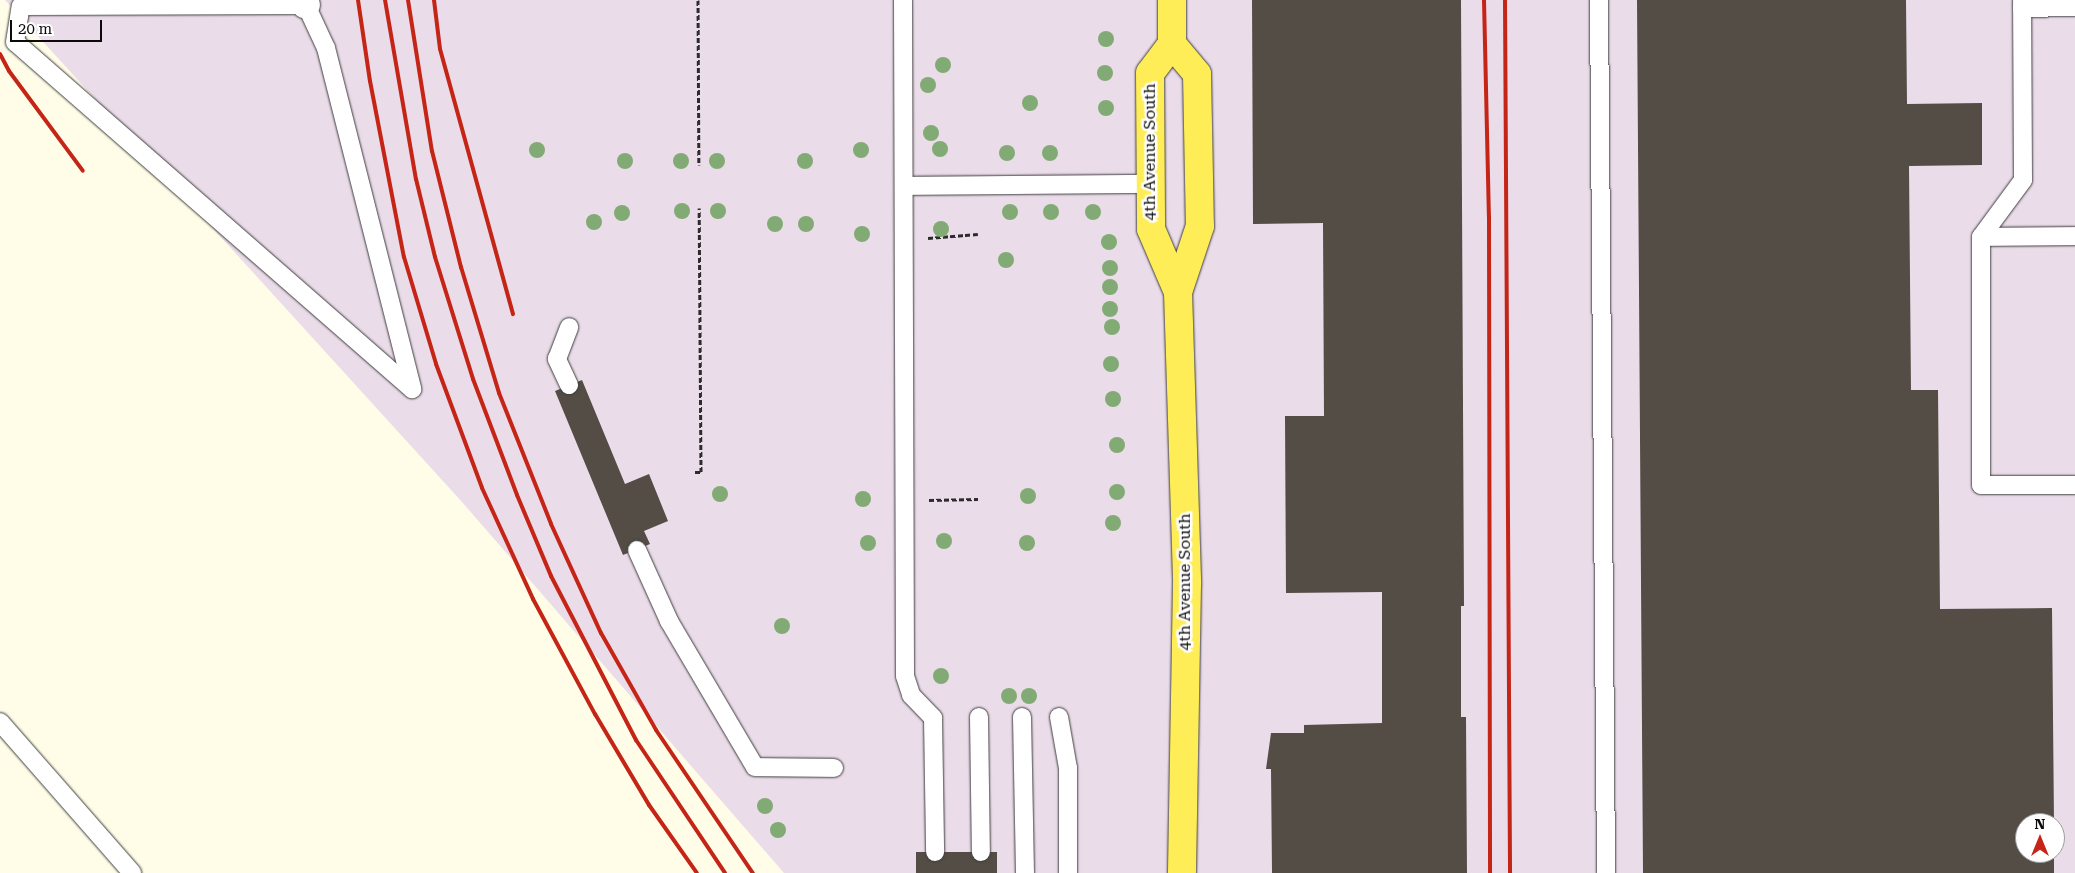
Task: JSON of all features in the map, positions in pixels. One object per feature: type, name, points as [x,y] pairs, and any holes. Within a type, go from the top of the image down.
[{"type":"main road","points":[[1172,0],[1172,44]]},
{"type":"main road","name":"4th Avenue South","points":[[1178,292],[1151,229],[1150,73],[1172,44],[1197,74],[1200,226],[1178,292],[1187,584],[1182,873]]},
{"type":"lane","points":[[903,0],[905,676],[911,695],[933,718],[935,852]]},
{"type":"lane","points":[[1599,0],[1606,873]]},
{"type":"lane","points":[[305,2],[326,48],[412,389],[15,42],[21,6],[305,2]]},
{"type":"lane","points":[[2075,7],[2022,4],[2023,180],[1981,237],[1981,485],[2075,485]]},
{"type":"lane","points":[[904,186],[1150,184]]},
{"type":"lane","points":[[1981,237],[2075,236]]},
{"type":"lane","points":[[568,385],[557,359],[569,327]]},
{"type":"lane","points":[[637,550],[669,621],[755,767],[834,768]]},
{"type":"lane","points":[[979,717],[981,852]]},
{"type":"lane","points":[[1022,717],[1025,873]]},
{"type":"lane","points":[[1059,717],[1068,768],[1068,873]]},
{"type":"lane","points":[[0,722],[132,873]]},
{"type":"path","points":[[698,0],[699,165]]},
{"type":"path","points":[[695,472],[701,472],[699,208]]},
{"type":"path","points":[[925,238],[978,234]]},
{"type":"path","points":[[928,500],[978,499]]},
{"type":"shaded area","points":[[5,0],[2075,0],[2075,873],[784,873],[462,502]]},
{"type":"building","points":[[1252,0],[1461,0],[1464,606],[1461,606],[1461,717],[1466,717],[1467,873],[1272,873],[1271,769],[1266,769],[1271,733],[1304,733],[1304,725],[1382,723],[1382,592],[1286,593],[1285,416],[1324,416],[1323,223],[1253,224]]},
{"type":"building","points":[[1637,0],[1906,0],[1907,104],[1982,103],[1982,165],[1909,166],[1911,390],[1938,390],[1940,609],[2052,608],[2054,813],[2015,813],[2015,863],[2054,863],[2054,873],[1643,873]]},
{"type":"building","points":[[582,380],[625,484],[649,474],[668,521],[644,531],[650,544],[623,555],[555,391]]},
{"type":"building","points":[[916,852],[997,852],[997,873],[916,873]]},
{"type":"railway","points":[[358,0],[370,81],[404,257],[436,364],[482,488],[533,599],[595,714],[649,805],[697,873]]},
{"type":"railway","points":[[385,0],[416,179],[435,257],[473,379],[517,495],[551,576],[636,740],[725,873]]},
{"type":"railway","points":[[408,0],[432,151],[461,267],[499,393],[551,524],[601,633],[656,730],[753,873]]},
{"type":"railway","points":[[434,0],[440,49],[513,314]]},
{"type":"railway","points":[[1484,0],[1489,217],[1490,873]]},
{"type":"railway","points":[[1505,0],[1510,873]]},
{"type":"railway","points":[[0,54],[9,71],[83,171]]}]
